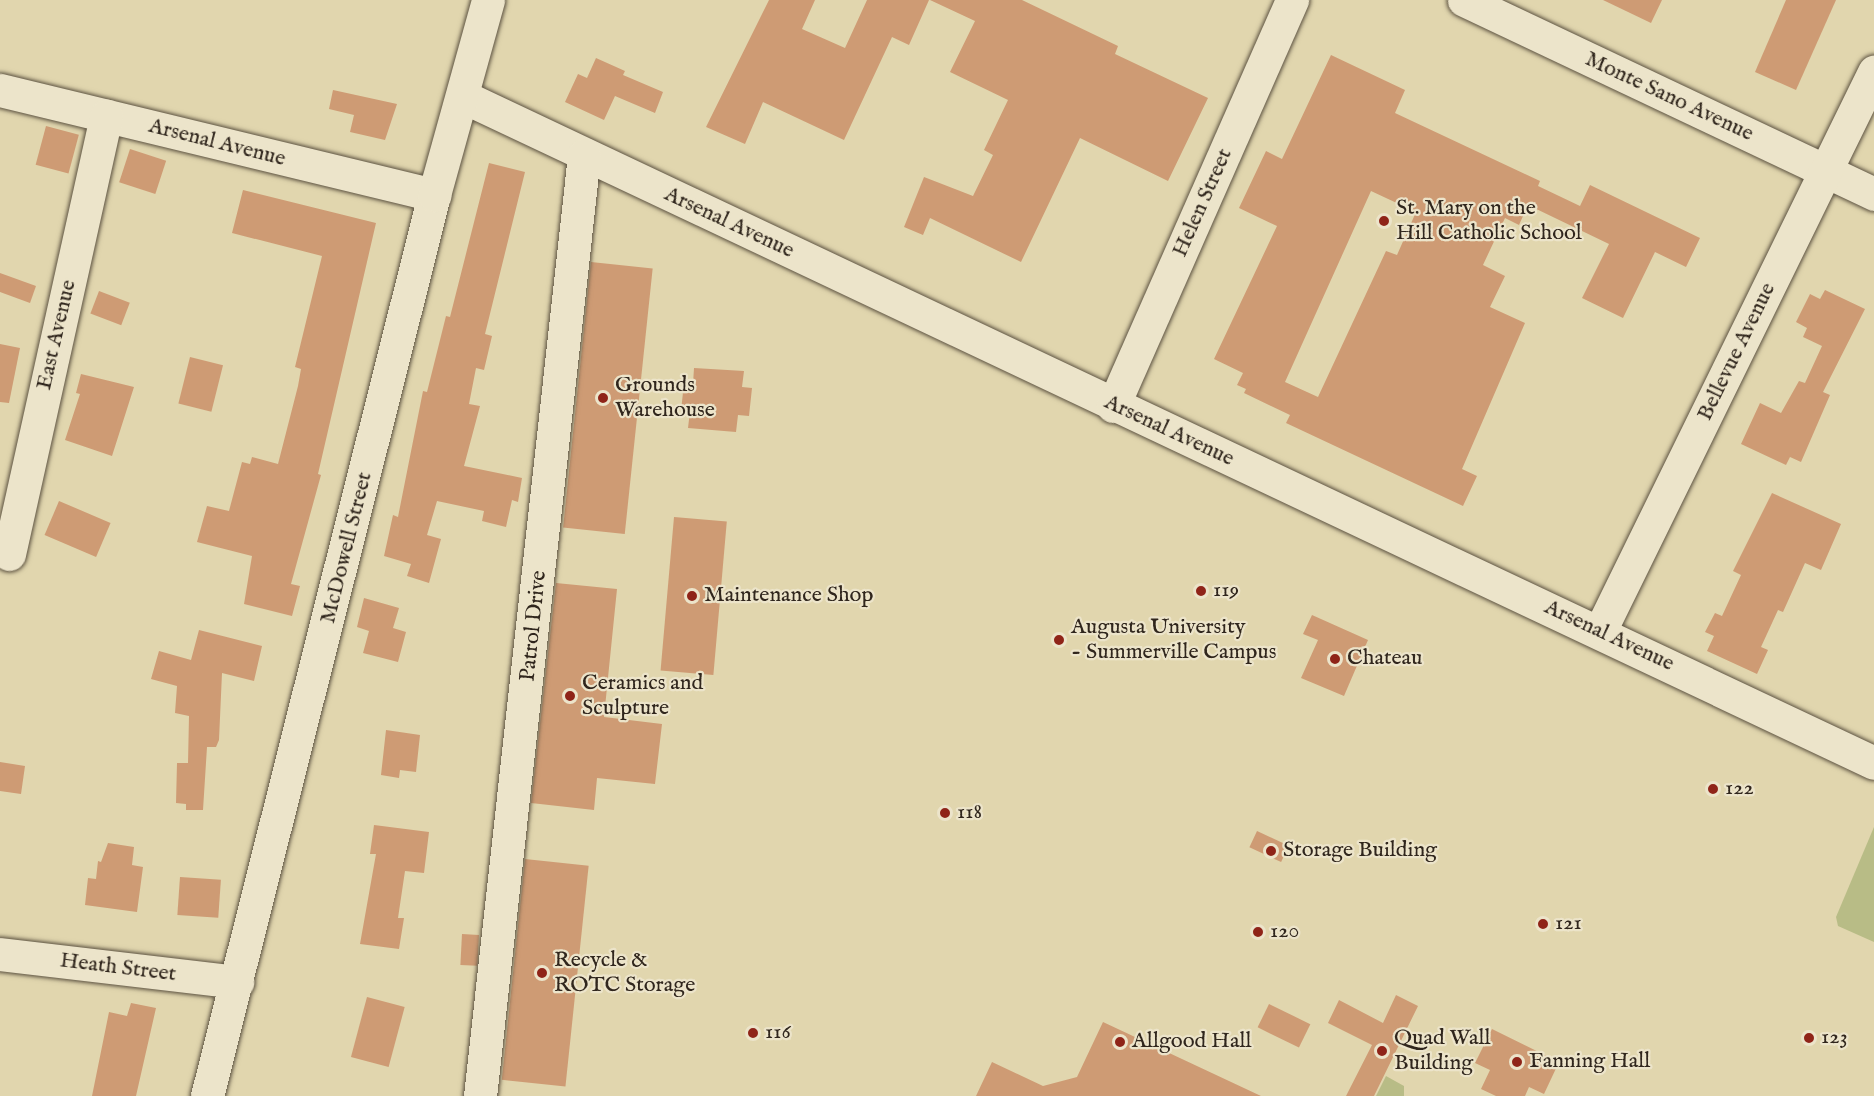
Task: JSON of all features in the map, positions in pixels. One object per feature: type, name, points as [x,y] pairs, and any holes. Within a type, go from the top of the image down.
[{"type":"street","name":"McDowell Street","points":[[207,1096],[434,195],[464,97],[488,0]]},
{"type":"street","name":"Helen Street","points":[[1113,406],[1292,0]]},
{"type":"street","name":"Monte Sano Avenue","points":[[1464,0],[1874,194]]},
{"type":"street","name":"Bellevue Avenue","points":[[1600,631],[1874,72]]},
{"type":"street","name":"Arsenal Avenue","points":[[0,90],[434,195]]},
{"type":"street","name":"Arsenal Avenue","points":[[464,97],[1113,406],[1600,631],[1874,764]]},
{"type":"street","name":"East Avenue","points":[[9,554],[106,116]]},
{"type":"street","name":"Patrol Drive","points":[[480,1096],[584,155]]},
{"type":"street","name":"Heath Street","points":[[0,954],[237,982]]},
{"type":"green space","points":[[1874,827],[1874,942],[1838,926],[1836,917]]},
{"type":"green space","points":[[1386,1076],[1404,1086],[1404,1096],[1376,1096]]},
{"type":"building","points":[[769,0],[815,0],[802,29],[845,48],[867,0],[929,0],[909,45],[892,37],[844,140],[763,102],[745,144],[706,127]]},
{"type":"building","points":[[930,0],[1022,0],[1118,46],[1115,54],[1208,98],[1168,181],[1080,138],[1021,262],[930,218],[923,235],[904,227],[924,177],[973,196],[993,155],[984,150],[1008,100],[950,72],[975,21]]},
{"type":"building","points":[[1603,0],[1662,0],[1651,23]]},
{"type":"building","points":[[1786,0],[1836,0],[1796,90],[1755,72]]},
{"type":"building","points":[[1331,55],[1405,90],[1395,113],[1540,181],[1538,186],[1580,206],[1590,185],[1700,238],[1686,267],[1655,252],[1623,318],[1582,298],[1609,244],[1528,205],[1519,225],[1505,218],[1483,265],[1505,276],[1490,307],[1525,323],[1462,469],[1477,476],[1463,506],[1286,423],[1290,415],[1244,393],[1246,389],[1237,385],[1243,373],[1214,359],[1277,226],[1239,208],[1266,151],[1282,159]],"holes":[[[1371,191],[1416,212],[1397,255],[1386,251],[1318,397],[1285,382]]]},
{"type":"building","points":[[596,58],[625,71],[623,75],[663,92],[655,113],[615,96],[604,120],[565,102],[578,74],[587,78]]},
{"type":"building","points":[[333,90],[397,104],[385,140],[350,132],[354,115],[329,109]]},
{"type":"building","points":[[46,126],[79,135],[68,173],[36,165]]},
{"type":"building","points":[[130,149],[166,161],[155,194],[119,182]]},
{"type":"building","points":[[489,163],[525,172],[485,334],[492,336],[484,370],[476,368],[469,404],[480,406],[464,466],[522,478],[518,502],[512,500],[506,527],[482,521],[484,511],[437,501],[427,535],[441,539],[429,583],[407,576],[411,564],[384,556],[393,515],[398,517],[423,391],[427,392],[446,316],[450,317]]},
{"type":"building","points":[[243,190],[376,223],[318,474],[321,475],[291,584],[300,586],[292,616],[244,604],[252,556],[197,542],[207,506],[229,511],[242,462],[250,464],[252,457],[278,464],[301,369],[295,367],[322,256],[232,233]]},
{"type":"building","name":"Grounds Warehouse","points":[[591,262],[653,268],[625,534],[563,528]]},
{"type":"building","points":[[0,273],[36,286],[30,303],[0,292]]},
{"type":"building","points":[[1825,290],[1865,309],[1823,392],[1830,395],[1801,462],[1790,457],[1786,465],[1741,444],[1760,403],[1781,413],[1799,381],[1805,383],[1822,346],[1803,337],[1807,328],[1796,322],[1810,294],[1820,299]]},
{"type":"building","points":[[99,291],[130,303],[121,325],[90,313]]},
{"type":"building","points":[[0,344],[20,348],[9,403],[0,402]]},
{"type":"building","points":[[190,357],[223,365],[211,412],[178,404]]},
{"type":"building","points":[[694,368],[744,371],[742,387],[752,388],[749,416],[738,415],[736,432],[688,428],[690,411],[681,411],[684,383],[693,384]]},
{"type":"building","points":[[81,374],[134,387],[112,456],[65,440],[80,394],[76,393]]},
{"type":"building","points":[[1772,493],[1841,524],[1821,570],[1805,563],[1783,612],[1778,610],[1761,647],[1768,650],[1757,674],[1707,651],[1714,636],[1705,632],[1715,613],[1722,616],[1741,575],[1733,571]]},
{"type":"building","points":[[59,501],[111,523],[96,557],[45,535]]},
{"type":"building","name":"Maintenance Shop","points":[[674,517],[727,522],[713,675],[661,670]]},
{"type":"building","name":"Ceramics and Sculpture","points":[[556,583],[617,589],[604,717],[662,724],[655,784],[597,778],[594,810],[531,803]]},
{"type":"building","points":[[364,598],[399,608],[393,628],[406,632],[398,662],[363,653],[369,631],[357,627]]},
{"type":"building","name":"Chateau","points":[[1312,615],[1368,640],[1344,696],[1301,678],[1318,640],[1303,634]]},
{"type":"building","points":[[199,630],[262,646],[254,681],[222,673],[219,740],[216,747],[207,747],[203,810],[186,810],[186,804],[176,803],[177,763],[188,763],[189,716],[175,713],[177,686],[151,679],[159,651],[191,660]]},
{"type":"building","points":[[386,730],[420,735],[416,772],[400,770],[399,778],[381,775]]},
{"type":"building","points":[[0,762],[25,766],[21,794],[0,791]]},
{"type":"building","points":[[374,825],[429,832],[424,873],[405,871],[398,918],[404,918],[399,949],[360,944],[376,854],[370,854]]},
{"type":"building","name":"Storage Building","points":[[1257,831],[1289,846],[1281,862],[1249,847]]},
{"type":"building","points":[[108,843],[134,847],[132,865],[143,867],[137,912],[85,905],[88,878],[96,879],[98,861],[101,862]]},
{"type":"building","name":"Recycle & ROTC Storage","points":[[525,859],[589,866],[565,1086],[502,1080]]},
{"type":"building","points":[[180,877],[221,880],[218,918],[177,915]]},
{"type":"building","points":[[462,934],[479,935],[477,966],[460,965]]},
{"type":"building","name":"Quad Wall Building","points":[[1396,995],[1418,1006],[1374,1096],[1346,1096],[1372,1045],[1328,1023],[1339,1000],[1383,1023]]},
{"type":"building","points":[[367,997],[405,1007],[389,1067],[351,1057]]},
{"type":"building","points":[[131,1003],[156,1008],[136,1096],[92,1096],[109,1012],[127,1016]]},
{"type":"building","points":[[1269,1004],[1310,1024],[1299,1048],[1258,1027]]},
{"type":"building","name":"Allgood Hall","points":[[1103,1022],[1261,1096],[976,1096],[992,1062],[1043,1086],[1077,1077]]},
{"type":"building","name":"Fanning Hall","points":[[1492,1029],[1559,1062],[1544,1094],[1529,1087],[1525,1096],[1496,1096],[1481,1089],[1490,1070],[1475,1063]]},
{"type":"place","name":"St. Mary on the Hill Catholic School","points":[[1384,221]]},
{"type":"place","name":"Grounds Warehouse","points":[[603,398]]},
{"type":"place","name":"119","points":[[1201,591]]},
{"type":"place","name":"Maintenance Shop","points":[[692,596]]},
{"type":"place","name":"Augusta University - Summerville Campus","points":[[1059,640]]},
{"type":"place","name":"Chateau","points":[[1335,659]]},
{"type":"place","name":"Ceramics and Sculpture","points":[[570,696]]},
{"type":"place","name":"122","points":[[1713,789]]},
{"type":"place","name":"118","points":[[945,813]]},
{"type":"place","name":"Storage Building","points":[[1271,851]]},
{"type":"place","name":"121","points":[[1543,924]]},
{"type":"place","name":"120","points":[[1258,932]]},
{"type":"place","name":"Recycle & ROTC Storage","points":[[542,973]]},
{"type":"place","name":"116","points":[[753,1033]]},
{"type":"place","name":"123","points":[[1809,1038]]},
{"type":"place","name":"Allgood Hall","points":[[1120,1042]]},
{"type":"place","name":"Quad Wall Building","points":[[1382,1051]]},
{"type":"place","name":"Fanning Hall","points":[[1517,1062]]}]
